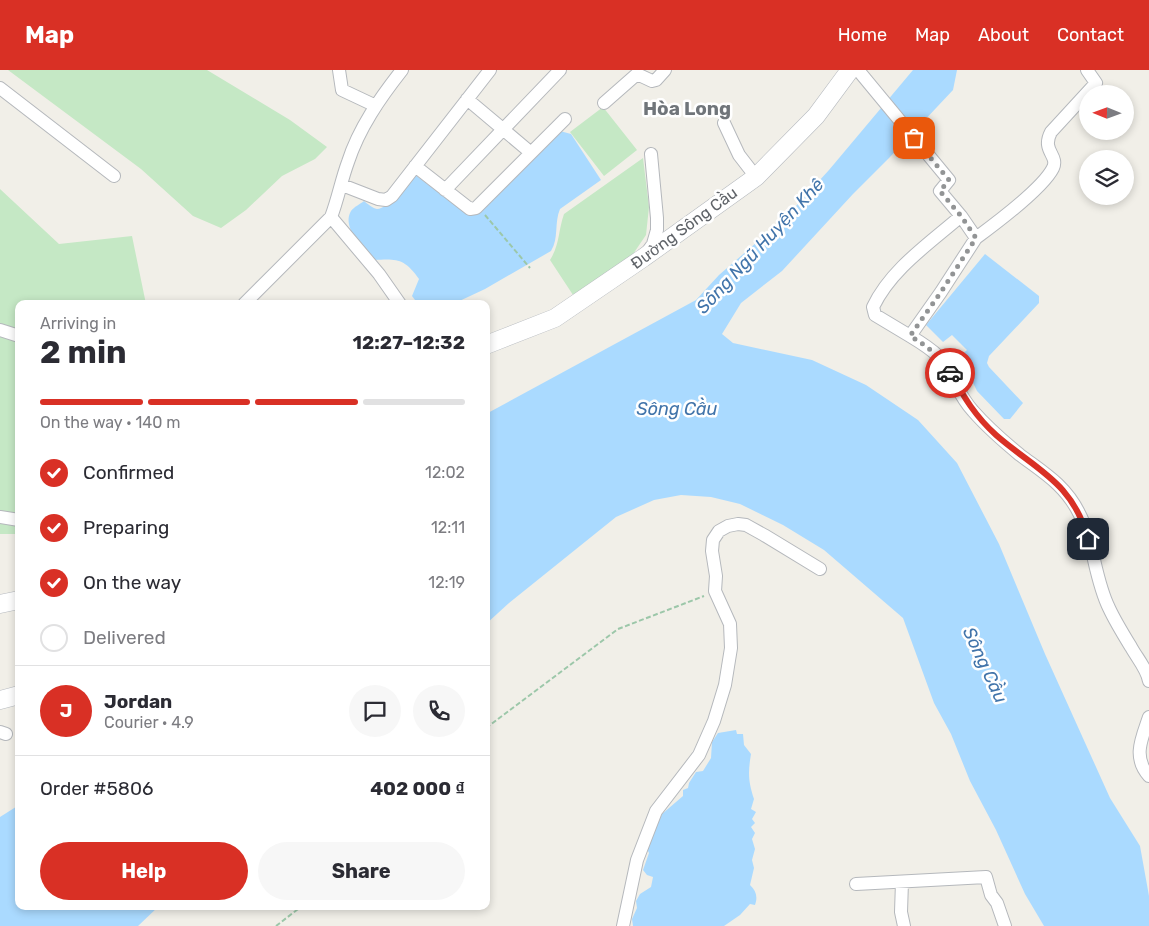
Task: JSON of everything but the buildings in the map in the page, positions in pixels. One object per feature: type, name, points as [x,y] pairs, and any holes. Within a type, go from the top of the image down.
[{"type":"main road","name":"Đường Sông Cầu","points":[[490,343],[555,318],[643,258],[756,176],[857,72]]},
{"type":"main road","points":[[0,604],[15,601]]},
{"type":"main road","points":[[0,700],[15,696]]},
{"type":"street","points":[[339,70],[342,90],[376,106]]},
{"type":"street","points":[[248,300],[331,217],[348,162],[380,97],[402,70]]},
{"type":"street","points":[[342,185],[378,199],[386,200],[392,196],[490,70]]},
{"type":"street","points":[[445,190],[560,70]]},
{"type":"street","points":[[604,103],[637,74],[652,81],[656,80],[665,70]]},
{"type":"street","points":[[910,336],[976,238],[994,225],[1043,182],[1053,167],[1054,160],[1048,149],[1047,140],[1050,132],[1096,83],[1087,70]]},
{"type":"street","points":[[857,72],[949,180],[940,191],[976,238]]},
{"type":"street","points":[[0,88],[114,176]]},
{"type":"street","points":[[467,99],[530,152]]},
{"type":"street","points":[[415,166],[470,209],[477,206],[565,119]]},
{"type":"street","points":[[724,123],[739,155],[756,176]]},
{"type":"street","points":[[643,258],[652,244],[657,230],[651,154]]},
{"type":"street","points":[[961,216],[906,264],[880,293],[873,307],[876,315],[927,346],[948,370],[965,400],[982,420],[1020,454],[1049,475],[1072,501],[1080,514],[1106,603],[1142,664],[1149,681]]},
{"type":"street","points":[[331,217],[379,274],[397,300]]},
{"type":"street","points":[[0,330],[15,335]]},
{"type":"street","points":[[0,517],[15,519]]},
{"type":"street","points":[[623,926],[638,860],[656,811],[699,756],[714,722],[725,684],[731,648],[730,624],[715,591],[716,576],[712,551],[713,540],[719,531],[728,526],[738,524],[746,526],[820,569]]},
{"type":"street","points":[[1149,717],[1139,746],[1139,752],[1141,763],[1149,776]]},
{"type":"street","points":[[856,884],[986,877],[991,895],[997,903],[1005,926]]},
{"type":"street","points":[[902,882],[901,912],[904,926]]},
{"type":"path","points":[[477,206],[530,268]]},
{"type":"path","points":[[490,725],[618,629],[715,591]]},
{"type":"path","points":[[276,926],[297,910]]},
{"type":"green space","points":[[8,70],[207,70],[290,120],[327,147],[315,159],[282,176],[246,210],[221,228],[193,216],[141,169]]},
{"type":"green space","points":[[603,107],[637,150],[604,176],[570,132]]},
{"type":"green space","points":[[643,158],[649,207],[646,235],[629,260],[575,298],[550,260],[556,248],[564,214]]},
{"type":"green space","points":[[0,189],[59,244],[132,236],[145,300],[15,300],[15,534],[0,534]]},
{"type":"water","name":"Sông Cầu","points":[[913,70],[957,70],[953,90],[782,271],[741,303],[722,334],[733,343],[812,360],[866,385],[918,420],[957,463],[999,544],[1045,654],[1110,798],[1140,846],[1149,896],[1149,926],[1044,926],[1025,894],[996,830],[970,781],[951,734],[934,703],[903,618],[824,550],[783,525],[740,504],[711,497],[681,495],[654,500],[616,517],[490,620],[490,412],[696,300],[719,275],[786,217],[829,170]]},
{"type":"water","points":[[560,131],[571,134],[601,180],[560,209],[555,241],[551,251],[485,289],[462,300],[415,300],[412,296],[419,279],[414,272],[399,261],[374,260],[355,238],[349,224],[351,211],[354,208],[364,201],[377,209],[382,208],[392,200],[414,174],[466,213]]},
{"type":"water","points":[[985,254],[1039,296],[1039,303],[989,356],[987,363],[1023,403],[1010,419],[1004,419],[977,391],[960,356],[967,350],[952,335],[943,342],[926,325]]},
{"type":"water","points":[[736,730],[737,734],[743,734],[744,745],[751,754],[749,776],[754,799],[751,809],[756,812],[752,819],[755,823],[751,827],[755,833],[752,839],[755,849],[752,860],[754,868],[750,885],[756,894],[755,905],[750,904],[740,915],[724,926],[633,926],[632,919],[637,908],[636,901],[640,894],[651,887],[653,877],[647,875],[643,870],[649,853],[647,849],[662,814],[683,796],[683,790],[688,788],[696,772],[703,771],[711,758],[712,742],[718,733]]},
{"type":"water","points":[[15,808],[15,910],[155,910],[138,926],[0,926],[0,817]]},
{"type":"way so far","points":[[914,138],[949,180],[940,191],[976,238],[910,336],[927,346],[950,373]]},
{"type":"district","name":"Hòa Long","points":[[687,108]]},
{"type":"route","points":[[950,373],[971,409],[995,434],[1049,475],[1063,489],[1080,514],[1088,539]]},
{"type":"water label","name":"Sông Ngũ Huyện Khê","points":[[760,246]]}]
